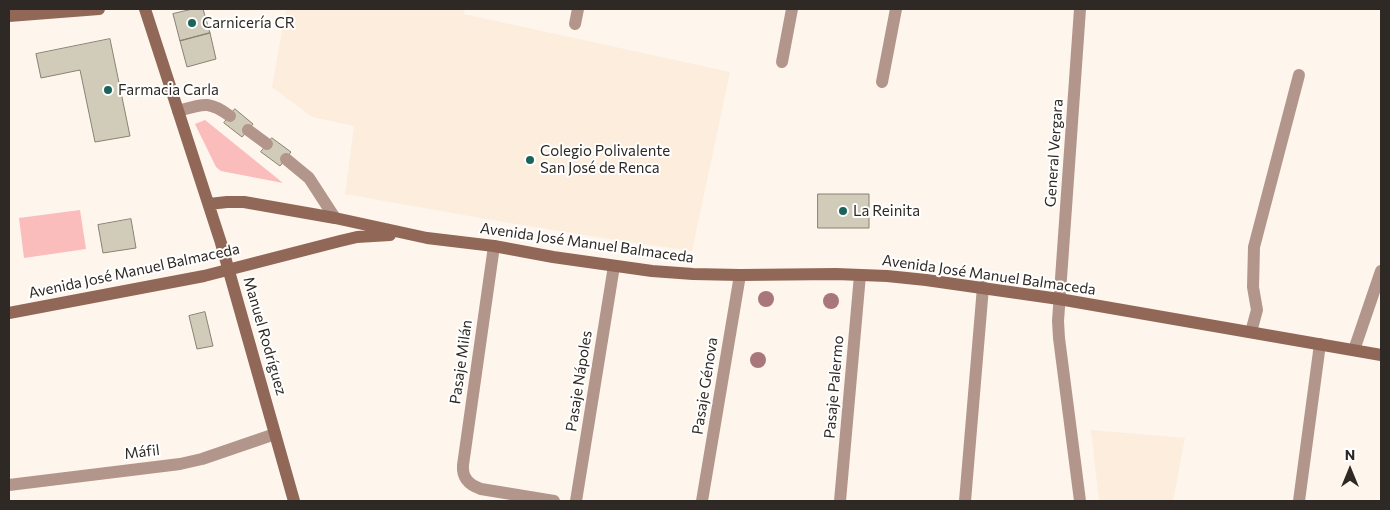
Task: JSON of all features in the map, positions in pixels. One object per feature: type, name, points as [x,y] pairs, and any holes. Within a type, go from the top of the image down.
[{"type":"main road","points":[[9,16],[99,9]]},
{"type":"main road","name":"Manuel Rodríguez","points":[[145,9],[229,270],[294,501]]},
{"type":"main road","name":"Avenida José Manuel Balmaceda","points":[[209,204],[244,202],[335,218],[412,235],[494,246],[614,266],[693,274],[888,276],[983,287],[1381,355]]},
{"type":"main road","name":"Avenida José Manuel Balmaceda","points":[[9,313],[196,278],[340,240],[373,236],[412,235]]},
{"type":"street","points":[[575,24],[578,9]]},
{"type":"street","points":[[782,62],[792,9]]},
{"type":"street","points":[[882,82],[896,9]]},
{"type":"street","name":"General Vergara","points":[[1080,9],[1058,321],[1080,501]]},
{"type":"street","points":[[1251,332],[1257,310],[1253,287],[1254,247],[1299,75]]},
{"type":"street","points":[[178,111],[211,104],[230,116]]},
{"type":"street","points":[[248,130],[267,144]]},
{"type":"street","points":[[286,159],[309,178],[335,218]]},
{"type":"street","name":"Pasaje Milán","points":[[494,246],[463,465],[464,474],[467,481],[476,487],[554,501]]},
{"type":"street","name":"Pasaje Nápoles","points":[[576,501],[614,266]]},
{"type":"street","points":[[1354,350],[1381,271]]},
{"type":"street","name":"Pasaje Génova","points":[[702,501],[740,275]]},
{"type":"street","name":"Pasaje Palermo","points":[[840,501],[860,275]]},
{"type":"street","points":[[965,501],[983,287]]},
{"type":"street","points":[[1299,501],[1320,344]]},
{"type":"street","name":"Máfil","points":[[9,485],[180,464],[202,459],[275,434]]},
{"type":"shaded area","name":"Colegio Polivalente San José de Renca","points":[[286,9],[465,9],[464,14],[730,72],[692,251],[492,220],[345,194],[354,126],[312,117],[272,87]]},
{"type":"shaded area","points":[[205,120],[283,183],[221,171],[216,167],[195,124]]},
{"type":"shaded area","points":[[80,210],[86,249],[24,258],[19,218]]},
{"type":"shaded area","points":[[1091,430],[1185,438],[1173,501],[1099,501]]},
{"type":"building","name":"Carnicería CR","points":[[193,9],[203,9],[210,33],[180,41],[173,14]]},
{"type":"building","points":[[210,33],[216,59],[187,67],[180,41]]},
{"type":"building","points":[[110,39],[130,136],[95,142],[80,70],[41,78],[36,54]]},
{"type":"building","points":[[235,109],[253,124],[242,137],[224,123]]},
{"type":"building","points":[[272,138],[291,152],[280,166],[261,152]]},
{"type":"building","name":"La Reinita","points":[[818,194],[869,194],[869,228],[818,228]]},
{"type":"building","points":[[131,219],[136,248],[103,253],[98,225]]},
{"type":"building","points":[[205,312],[213,346],[197,349],[189,316]]},
{"type":"place","name":"Carnicería CR","points":[[192,23]]},
{"type":"place","name":"Farmacia Carla","points":[[108,90]]},
{"type":"place","name":"Colegio Polivalente San José de Renca","points":[[530,160]]},
{"type":"place","name":"La Reinita","points":[[843,211]]}]
